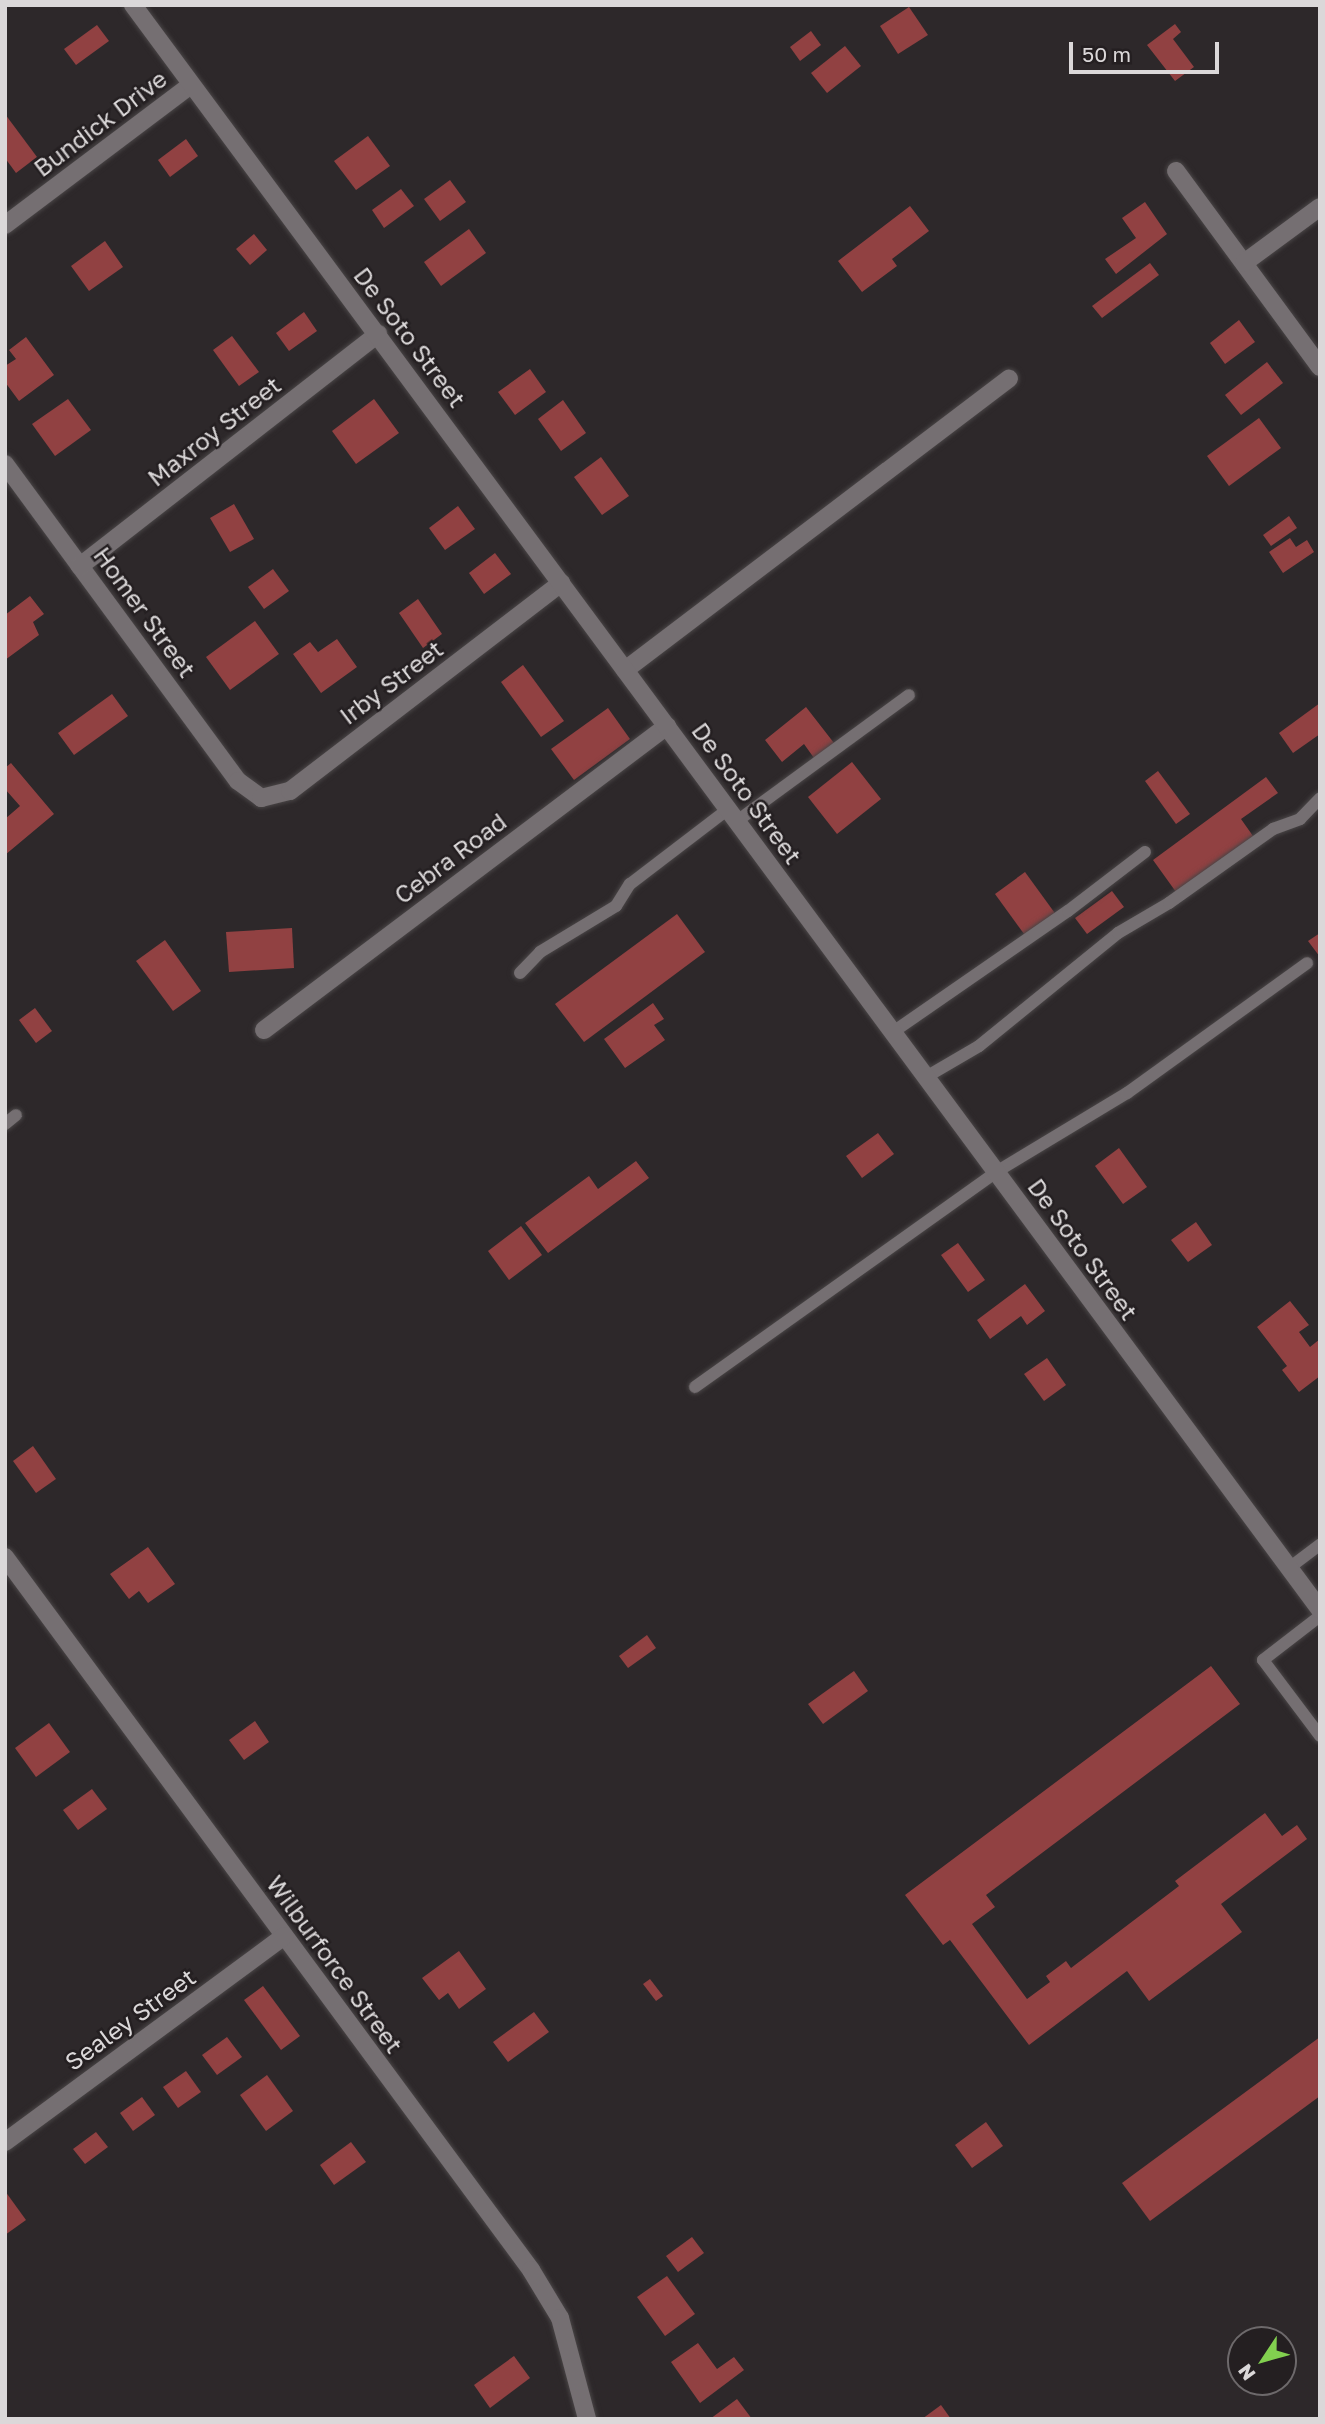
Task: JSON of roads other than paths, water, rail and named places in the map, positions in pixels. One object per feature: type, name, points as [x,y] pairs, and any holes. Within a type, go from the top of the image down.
[{"type":"street","name":"De Soto Street","points":[[133,5],[1320,1610]]},
{"type":"street","name":"Bundick Drive","points":[[5,225],[191,85]]},
{"type":"street","points":[[1176,171],[1320,366]]},
{"type":"street","points":[[1244,262],[1320,207]]},
{"type":"street","name":"Maxroy Street","points":[[80,566],[378,334]]},
{"type":"street","points":[[625,670],[1009,379]]},
{"type":"street","name":"Homer Street","points":[[5,464],[246,789]]},
{"type":"street","name":"Irby Street","points":[[246,789],[261,798],[290,791],[561,583]]},
{"type":"street","name":"Cebra Road","points":[[264,1030],[667,726]]},
{"type":"street","name":"Wilburforce Street","points":[[5,1557],[537,2280],[561,2318],[587,2419]]},
{"type":"street","name":"Sealey Street","points":[[5,2142],[284,1936]]},
{"type":"lane","points":[[520,973],[540,952],[616,906],[630,884],[909,695]]},
{"type":"lane","points":[[926,1077],[979,1045],[1118,933],[1169,903],[1273,829],[1300,819],[1320,798]]},
{"type":"lane","points":[[892,1031],[1068,911],[1145,852]]},
{"type":"lane","points":[[695,1387],[996,1172],[1127,1093],[1307,963]]},
{"type":"lane","points":[[5,1124],[16,1115]]},
{"type":"lane","points":[[1289,1568],[1320,1545]]},
{"type":"lane","points":[[1320,1616],[1264,1660],[1320,1736]]}]
